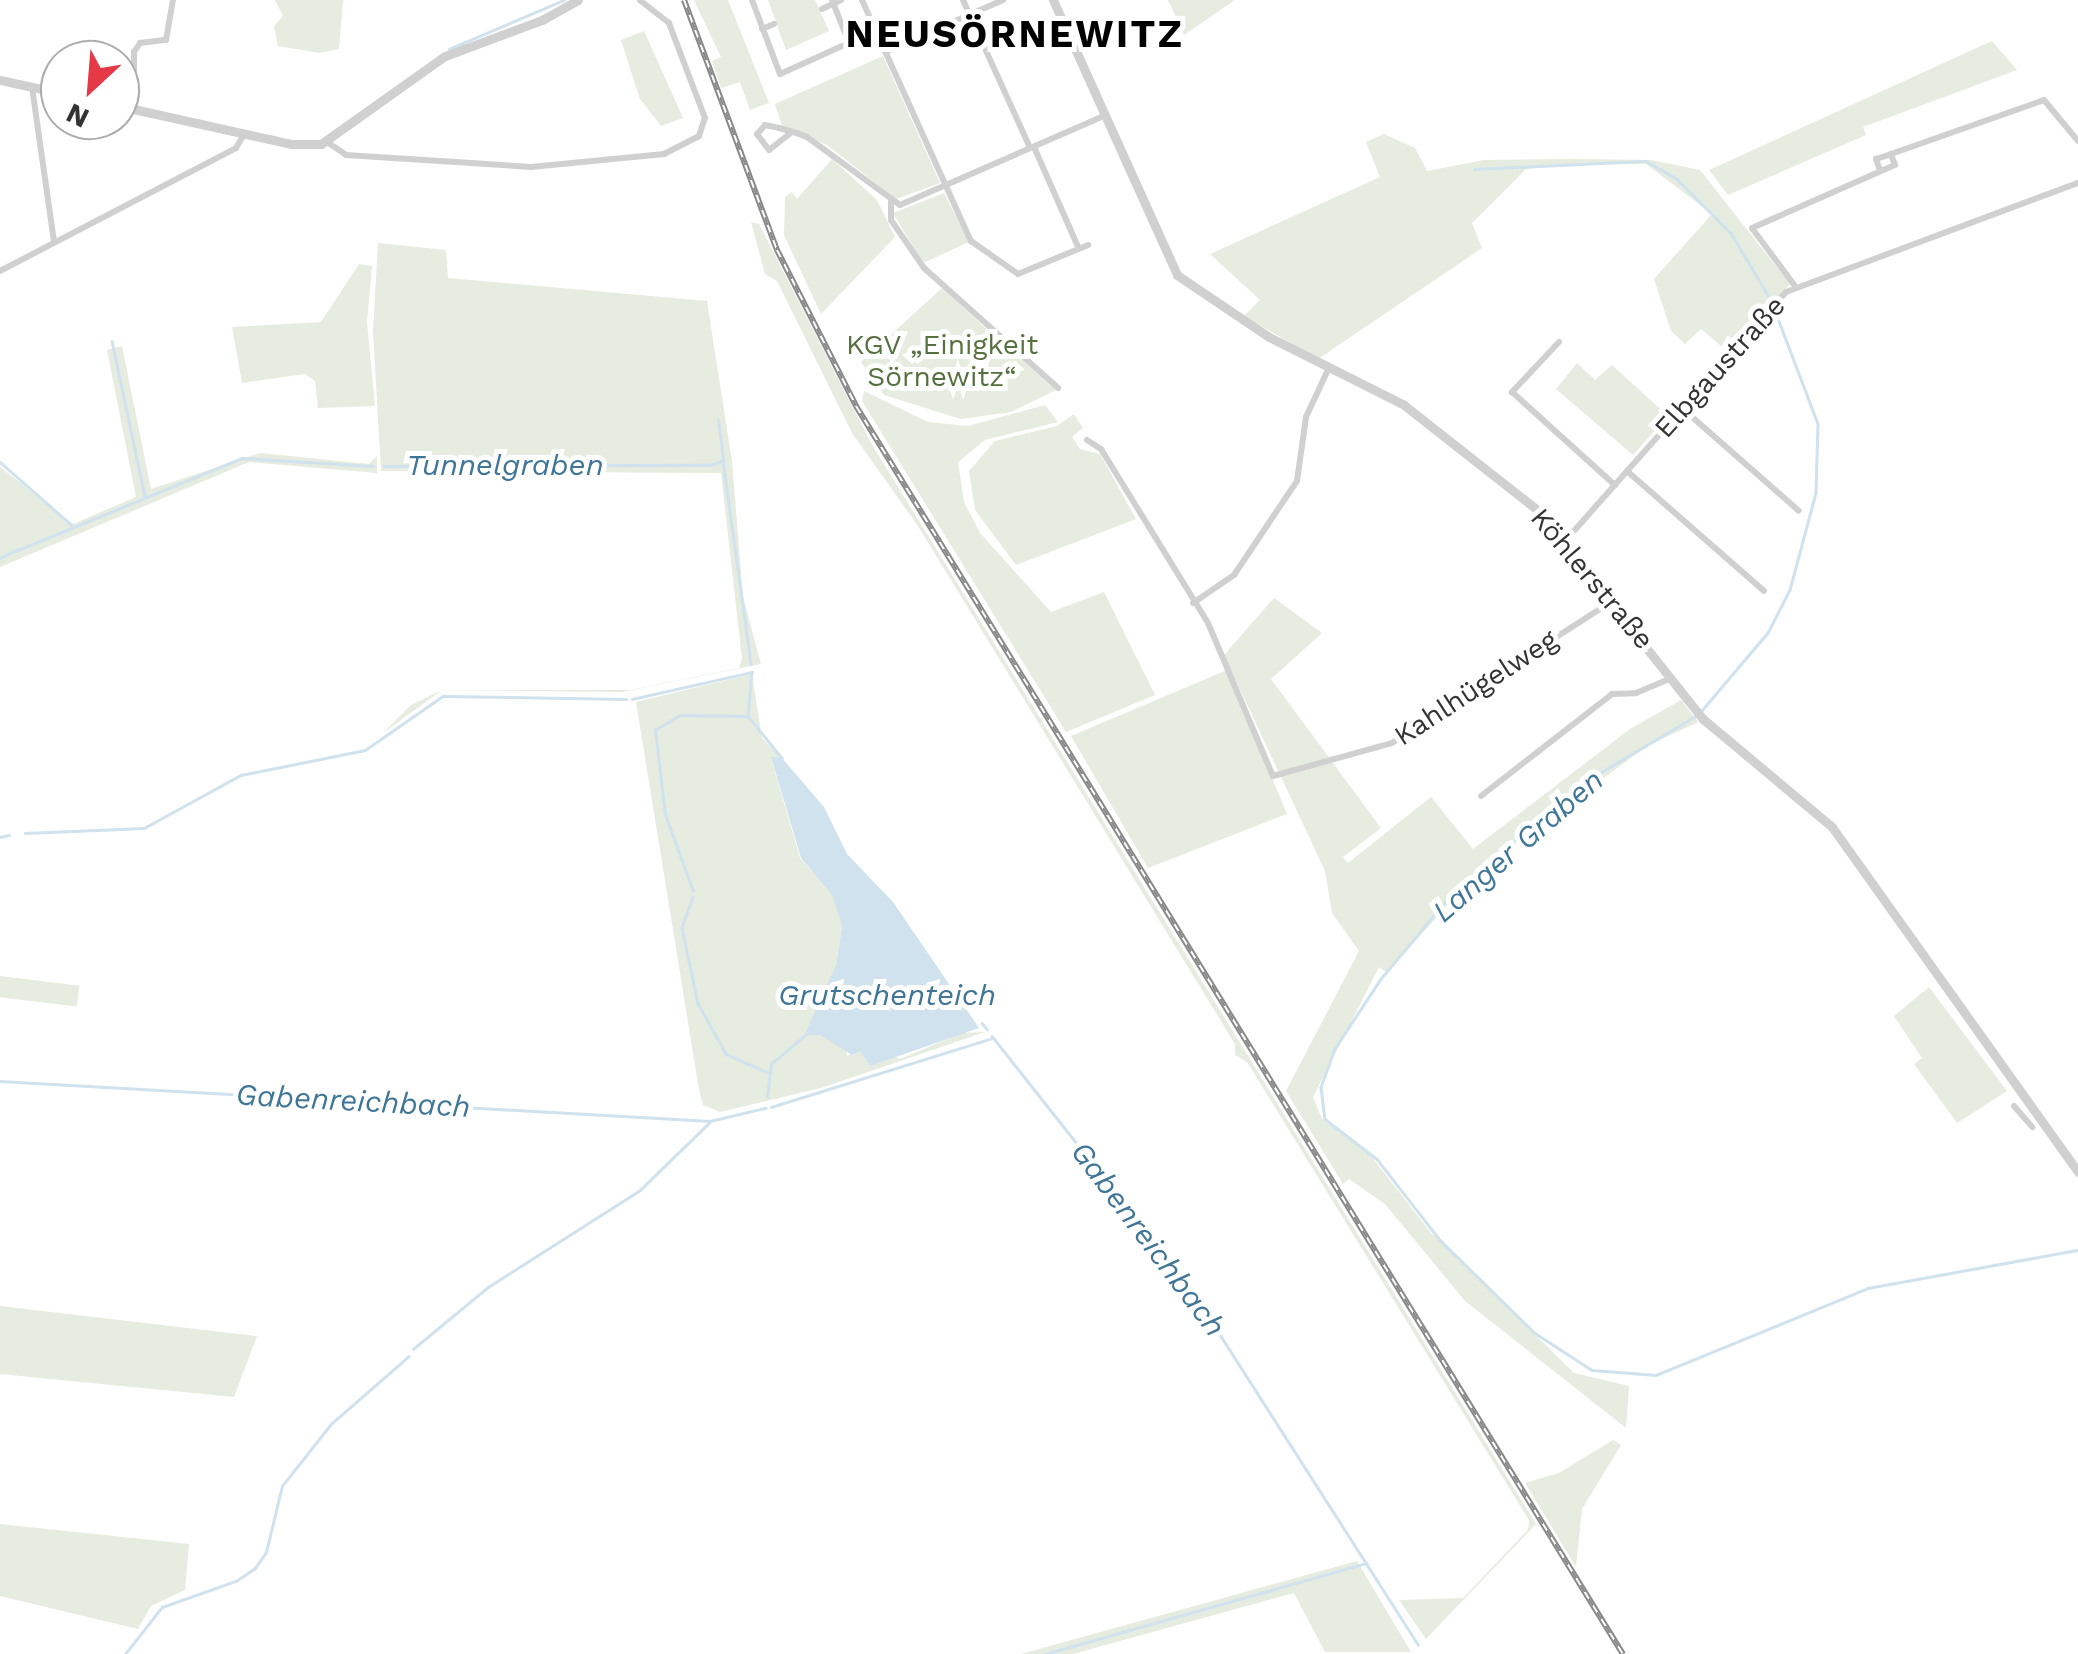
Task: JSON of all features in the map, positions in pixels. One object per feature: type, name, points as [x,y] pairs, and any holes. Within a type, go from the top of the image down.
[{"type":"street","points":[[140,46],[145,41],[166,40],[172,0]]},
{"type":"street","points":[[140,111],[298,145],[328,142],[444,56],[542,20],[578,0]]},
{"type":"street","points":[[328,142],[346,155],[520,166],[664,154],[698,136],[705,118],[669,23],[640,0]]},
{"type":"street","points":[[752,0],[780,74],[849,42],[835,1],[822,8]]},
{"type":"street","points":[[862,0],[971,241],[1018,274],[1088,245]]},
{"type":"street","points":[[963,0],[1080,248]]},
{"type":"street","points":[[885,52],[1003,0]]},
{"type":"street","name":"Köhlerstraße","points":[[1053,0],[1178,274],[1269,337],[1404,404],[1516,490],[1614,600],[1704,720],[1824,818],[2077,1165]]},
{"type":"street","points":[[762,29],[774,24]]},
{"type":"street","points":[[0,80],[40,89]]},
{"type":"street","points":[[32,87],[54,241]]},
{"type":"street","points":[[1880,171],[1876,159],[2044,100],[2078,140]]},
{"type":"street","points":[[792,132],[769,150],[757,134],[765,125],[792,132],[817,142],[891,202],[908,203],[1104,116]]},
{"type":"street","points":[[0,271],[236,148],[244,134]]},
{"type":"street","points":[[1795,286],[1752,228],[1895,165],[1890,154]]},
{"type":"street","name":"Elbgaustraße","points":[[1565,541],[1795,286],[2078,182]]},
{"type":"street","points":[[891,202],[891,220],[924,268],[1058,388]]},
{"type":"street","points":[[1560,342],[1512,392],[1615,485]]},
{"type":"street","points":[[1087,440],[1101,449],[1193,603],[1234,575],[1298,480],[1306,417],[1329,368]]},
{"type":"street","points":[[1682,408],[1799,512]]},
{"type":"street","points":[[1627,471],[1764,591]]},
{"type":"street","name":"Kahlhügelweg","points":[[1193,603],[1201,613],[1273,776],[1392,743],[1614,600]]},
{"type":"street","points":[[1481,796],[1612,694],[1636,694],[1671,678]]},
{"type":"street","points":[[2014,1106],[2032,1127]]},
{"type":"street","points":[[2021,1116],[2035,1108]]},
{"type":"green space","points":[[275,0],[343,0],[339,49],[320,53],[278,46],[274,26],[283,16]]},
{"type":"green space","points":[[694,0],[728,0],[769,103],[750,110],[740,82],[721,88],[712,61],[721,57]]},
{"type":"green space","points":[[768,0],[815,0],[829,31],[786,50]]},
{"type":"green space","points":[[1168,0],[1235,0],[1184,35]]},
{"type":"green space","points":[[644,31],[683,118],[661,126],[640,99],[621,40]]},
{"type":"green space","points":[[1992,41],[2017,70],[1863,127],[1866,135],[1728,195],[1709,170]]},
{"type":"green space","points":[[883,56],[940,183],[896,199],[827,145],[782,126],[775,104]]},
{"type":"green space","points":[[1384,134],[1415,148],[1427,171],[1484,160],[1572,159],[1651,160],[1700,170],[1790,284],[1728,352],[1701,329],[1685,344],[1671,331],[1654,279],[1712,214],[1646,164],[1526,169],[1472,223],[1482,248],[1318,359],[1244,316],[1260,300],[1210,254],[1380,177],[1366,142]]},
{"type":"green space","name":"KGV „Einigkeit Sörnewitz“","points":[[832,159],[877,200],[895,237],[821,314],[784,235],[785,197],[792,192],[797,199]]},
{"type":"green space","points":[[944,193],[969,242],[923,263],[893,213]]},
{"type":"green space","points":[[751,222],[759,224],[871,443],[1536,1524],[1426,1639],[1399,1600],[1463,1598],[1528,1530],[1529,1520],[1247,1062],[1235,1055],[1235,1044],[918,526],[852,433],[777,281],[765,274]]},
{"type":"green space","points":[[378,243],[446,250],[448,278],[707,301],[732,461],[743,597],[761,664],[622,692],[442,690],[630,690],[739,668],[742,659],[721,473],[381,471],[373,331]]},
{"type":"green space","points":[[359,264],[372,266],[367,322],[375,406],[318,408],[315,381],[305,374],[242,383],[232,327],[321,322]]},
{"type":"green space","name":"KGV „Einigkeit Sörnewitz“","points":[[942,288],[1056,390],[1011,412],[961,419],[884,395],[861,362]]},
{"type":"green space","points":[[122,346],[151,489],[260,453],[369,464],[377,456],[377,473],[249,462],[0,567],[0,467],[73,524],[136,497],[107,350]]},
{"type":"green space","points":[[1577,363],[1595,380],[1612,365],[1668,416],[1633,455],[1556,389]]},
{"type":"green space","points":[[864,391],[928,422],[968,426],[1045,405],[1058,422],[985,440],[958,462],[964,502],[980,533],[1051,612],[1104,592],[1155,695],[1066,732],[862,401]]},
{"type":"green space","points":[[1074,414],[1083,428],[1072,437],[1080,449],[1100,454],[1136,519],[1016,565],[975,510],[969,471],[995,441],[1057,426]]},
{"type":"green space","points":[[1274,598],[1322,633],[1271,679],[1381,828],[1343,857],[1348,863],[1431,797],[1473,849],[1630,729],[1681,700],[1698,722],[1647,746],[1516,843],[1451,901],[1387,973],[1379,967],[1313,1097],[1322,1119],[1371,1156],[1431,1233],[1574,1373],[1629,1386],[1626,1428],[1465,1301],[1385,1204],[1349,1179],[1343,1184],[1286,1091],[1359,951],[1332,913],[1325,871],[1224,655]]},
{"type":"green space","points":[[1227,670],[1287,814],[1148,868],[1071,736]]},
{"type":"green space","points":[[752,674],[762,738],[782,758],[771,758],[800,858],[832,894],[842,926],[836,965],[847,1056],[860,1050],[870,1066],[890,1054],[900,1059],[962,1033],[985,1032],[821,1088],[720,1112],[703,1105],[699,1090],[636,702]]},
{"type":"green space","points":[[442,690],[383,733],[411,705]]},
{"type":"green space","points":[[0,976],[79,986],[77,1007],[0,997]]},
{"type":"green space","points":[[1929,987],[2007,1091],[1957,1123],[1914,1064],[1922,1058],[1894,1016]]},
{"type":"green space","points":[[0,1306],[257,1336],[234,1397],[0,1374]]},
{"type":"green space","points":[[1613,1440],[1621,1445],[1582,1509],[1576,1567],[1525,1483],[1559,1473]]},
{"type":"green space","points":[[0,1524],[189,1544],[185,1590],[151,1606],[138,1629],[0,1596]]},
{"type":"green space","points":[[1357,1561],[1411,1652],[1325,1652],[1294,1593],[1073,1654],[1021,1654]]},
{"type":"water","name":"Grutschenteich","points":[[771,757],[782,758],[824,807],[847,854],[893,902],[979,1028],[870,1066],[860,1051],[852,1055],[820,1035],[804,1036],[836,965],[842,926],[832,895],[801,858]]},
{"type":"waterway","points":[[449,49],[564,0]]},
{"type":"waterway","name":"Langer Graben","points":[[1474,169],[1646,161],[1677,179],[1731,233],[1771,300],[1818,424],[1816,493],[1790,590],[1768,633],[1701,712]]},
{"type":"waterway","points":[[112,341],[145,496]]},
{"type":"waterway","name":"Tunnelgraben","points":[[384,466],[712,465],[723,460],[718,420]]},
{"type":"waterway","points":[[16,551],[242,458],[373,466]]},
{"type":"waterway","points":[[723,461],[751,664]]},
{"type":"waterway","points":[[0,462],[74,527]]},
{"type":"waterway","name":"Tunnelgraben","points":[[0,558],[16,550]]},
{"type":"waterway","points":[[632,699],[752,672],[748,716],[782,758]]},
{"type":"waterway","points":[[25,833],[144,828],[241,775],[365,750],[443,696],[626,699]]},
{"type":"waterway","points":[[693,891],[665,815],[655,730],[680,715],[748,716]]},
{"type":"waterway","name":"Langer Graben","points":[[1695,717],[1582,784],[1448,899],[1381,979],[1335,1049],[1321,1087],[1325,1119],[1377,1159],[1440,1240],[1535,1333],[1592,1370],[1656,1375],[1868,1288],[2078,1250]]},
{"type":"waterway","points":[[0,837],[9,835]]},
{"type":"waterway","points":[[693,897],[682,928],[698,1003],[726,1054],[767,1072]]},
{"type":"waterway","points":[[982,1023],[987,1029]]},
{"type":"waterway","points":[[767,1097],[771,1064],[804,1036]]},
{"type":"waterway","name":"Gabenreichbach","points":[[992,1036],[1187,1283],[1418,1644]]},
{"type":"waterway","name":"Gabenreichbach","points":[[771,1107],[992,1038]]},
{"type":"waterway","name":"Gabenreichbach","points":[[0,1081],[710,1121],[765,1108]]},
{"type":"waterway","points":[[413,1349],[488,1287],[640,1190],[709,1123]]},
{"type":"waterway","points":[[125,1654],[162,1607],[236,1581],[255,1568],[266,1552],[282,1486],[331,1424],[409,1356]]},
{"type":"waterway","points":[[1045,1654],[1366,1563]]},
{"type":"railway","points":[[684,0],[777,250],[856,406],[1623,1654]]},
{"type":"district","name":"NEUSÖRNEWITZ","points":[[1015,35]]}]
